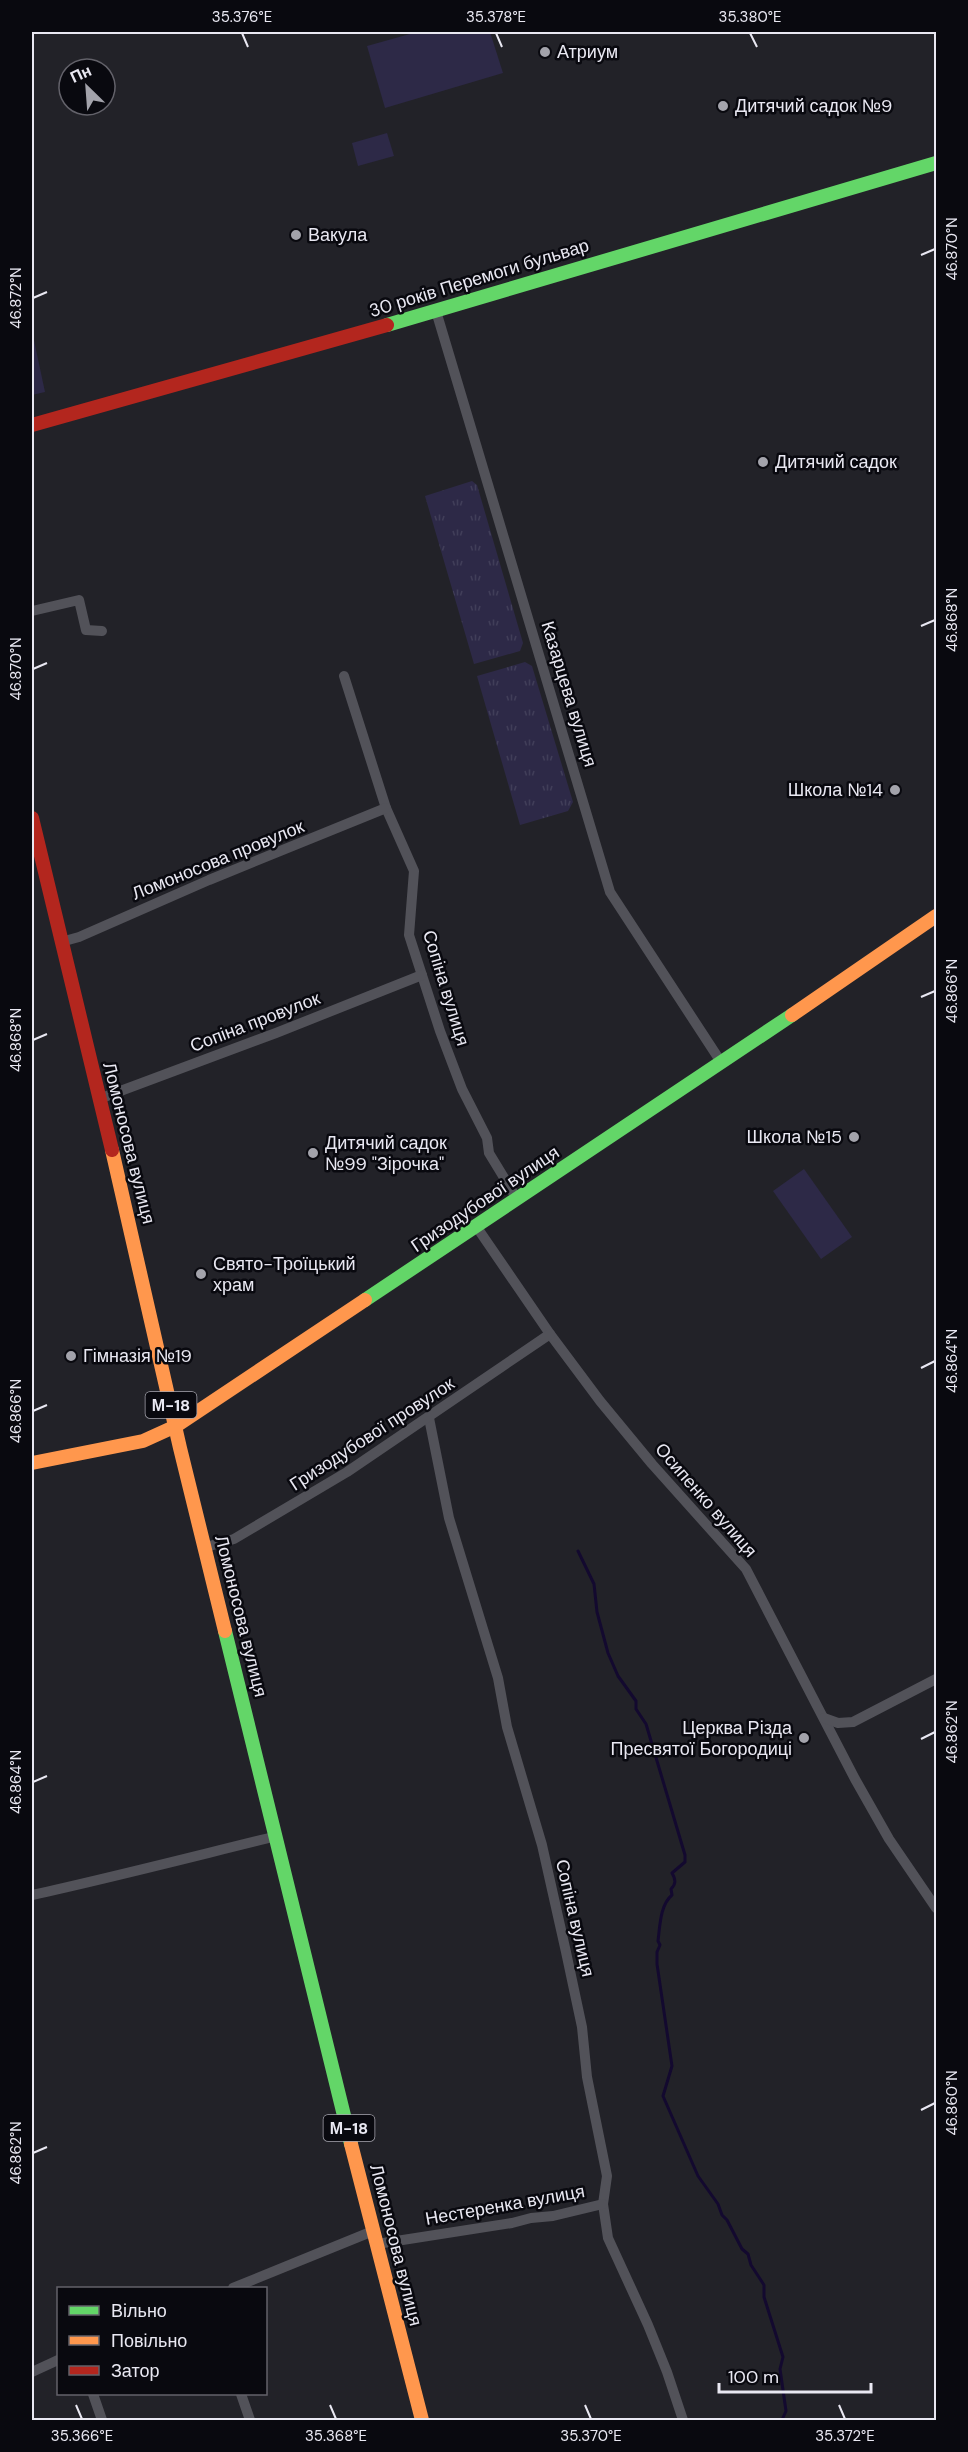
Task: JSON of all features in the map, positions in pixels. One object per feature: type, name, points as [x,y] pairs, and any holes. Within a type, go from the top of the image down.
[{"type":"main road","name":"30 років Перемоги бульвар","points":[[32,425],[436,311],[628,252],[936,163]]},
{"type":"main road","name":"Ломоносова вулиця","points":[[32,818],[140,1262],[176,1426],[422,2421]]},
{"type":"main road","name":"Гризодубової вулиця","points":[[32,1463],[143,1441],[176,1426],[722,1062],[936,916]]},
{"type":"street","name":"Казарцева вулиця","points":[[436,311],[609,892],[722,1062]]},
{"type":"street","points":[[32,611],[79,600],[86,630],[102,631]]},
{"type":"street","name":"Сопіна вулиця","points":[[344,676],[386,808],[414,872],[409,935],[440,1030],[462,1089],[487,1138],[489,1153],[517,1199]]},
{"type":"street","name":"Ломоносова провулок","points":[[61,942],[79,937],[209,880],[386,808]]},
{"type":"street","name":"Сопіна провулок","points":[[99,1098],[276,1033],[422,975]]},
{"type":"street","name":"Осипенко вулиця","points":[[476,1226],[550,1334],[600,1401],[651,1464],[746,1569],[889,1839],[936,1908]]},
{"type":"street","name":"Гризодубової провулок","points":[[206,1548],[234,1539],[347,1472],[550,1334]]},
{"type":"street","name":"Сопіна вулиця","points":[[429,1418],[449,1518],[498,1678],[507,1727],[542,1845],[566,1952],[606,2176],[603,2204],[608,2238],[668,2372],[683,2421]]},
{"type":"street","points":[[824,1718],[838,1723],[853,1722],[936,1679]]},
{"type":"street","points":[[32,1895],[128,1874],[151,1866],[277,1836]]},
{"type":"street","name":"Нестеренка вулиця","points":[[239,2287],[375,2238],[512,2223],[531,2217],[553,2216],[603,2204]]},
{"type":"street","points":[[32,2372],[57,2360]]},
{"type":"street","points":[[93,2395],[102,2421]]},
{"type":"street","points":[[241,2395],[250,2421]]},
{"type":"green space","points":[[417,32],[490,32],[503,73],[385,108],[367,46]]},
{"type":"green space","points":[[387,133],[394,156],[358,166],[352,143]]},
{"type":"green space","points":[[32,331],[45,392],[32,395]]},
{"type":"green space","points":[[472,481],[477,485],[523,643],[520,651],[474,664],[425,496]]},
{"type":"green space","points":[[525,662],[532,666],[573,802],[568,811],[520,825],[477,676]]},
{"type":"green space","points":[[804,1169],[852,1237],[821,1259],[773,1191]]},
{"type":"waterway","points":[[578,1551],[594,1584],[597,1612],[608,1653],[618,1676],[636,1701],[636,1709],[646,1724],[685,1855],[685,1862],[672,1873],[675,1884],[671,1889],[672,1895],[663,1910],[658,1941],[660,1945],[657,1952],[657,1964],[672,2066],[663,2096],[698,2176],[718,2204],[722,2215],[742,2249],[748,2254],[751,2265],[764,2285],[764,2297],[783,2357],[780,2369],[786,2411],[782,2420]]},
{"type":"traffic: fast","points":[[387,325],[936,163]]},
{"type":"traffic: fast","points":[[365,1300],[792,1015]]},
{"type":"traffic: fast","points":[[225,1631],[351,2144]]},
{"type":"traffic: slow","points":[[792,1015],[936,916]]},
{"type":"traffic: slow","points":[[112,1150],[180,1448],[225,1631]]},
{"type":"traffic: slow","points":[[32,1463],[143,1441],[176,1426],[365,1300]]},
{"type":"traffic: slow","points":[[351,2144],[422,2420]]},
{"type":"traffic: jam","points":[[32,425],[387,325]]},
{"type":"traffic: jam","points":[[32,818],[112,1150]]},
{"type":"place","name":"Атриум","points":[[545,52]]},
{"type":"place","name":"Дитячий садок №9","points":[[723,106]]},
{"type":"place","name":"Вакула","points":[[296,235]]},
{"type":"place","name":"Дитячий садок","points":[[763,462]]},
{"type":"place","name":"Школа №14","points":[[895,790]]},
{"type":"place","name":"Школа №15","points":[[854,1137]]},
{"type":"place","name":"Дитячий садок №99 \"Зірочка\"","points":[[313,1153]]},
{"type":"place","name":"Свято-Троїцький храм","points":[[201,1274]]},
{"type":"place","name":"Гімназія №19","points":[[71,1356]]},
{"type":"place","name":"Церква Різда Пресвятої Богородиці","points":[[804,1738]]}]
